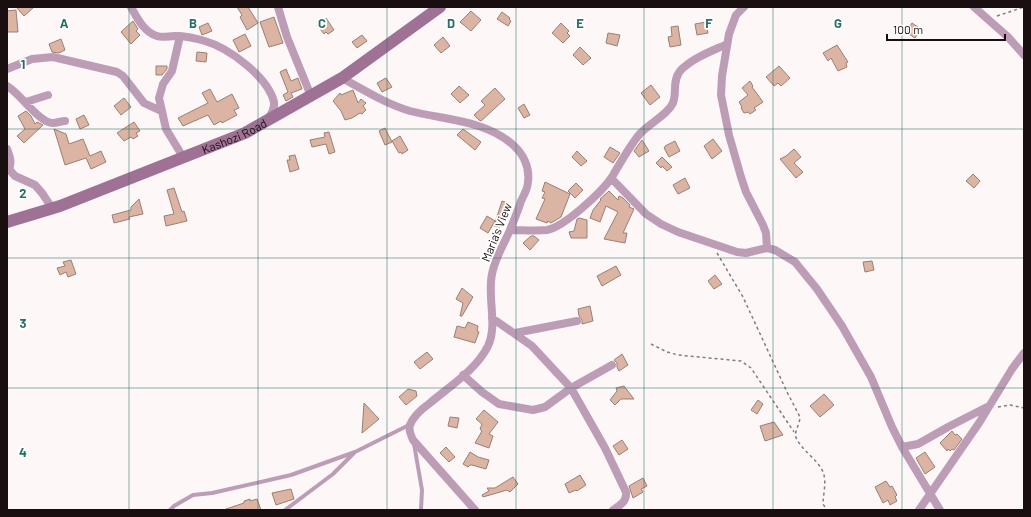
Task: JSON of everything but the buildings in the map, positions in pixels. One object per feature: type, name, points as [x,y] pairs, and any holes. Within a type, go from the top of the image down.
[{"type":"main road","name":"Kashozi Road","points":[[7,222],[52,208],[148,172],[245,133],[342,78],[440,7]]},
{"type":"street","points":[[131,7],[148,31],[157,36],[187,37],[217,45],[252,70],[269,91],[274,102],[273,111],[266,121]]},
{"type":"street","points":[[272,7],[287,37],[311,96]]},
{"type":"street","points":[[278,7],[287,37]]},
{"type":"street","points":[[744,7],[736,15],[727,44],[722,76],[721,95],[741,177],[746,192],[766,233],[767,248]]},
{"type":"street","points":[[974,7],[1008,37],[1024,55]]},
{"type":"street","points":[[180,36],[172,71],[163,84],[159,98],[166,129],[183,157]]},
{"type":"street","points":[[510,230],[548,230],[557,227],[584,206],[611,178],[638,136],[648,125],[660,117],[673,102],[674,85],[680,72],[700,58],[727,44]]},
{"type":"street","points":[[7,69],[32,59],[53,56],[117,72],[123,76],[144,102],[162,111]]},
{"type":"street","name":"Maria's View","points":[[342,78],[398,107],[409,111],[469,123],[500,135],[513,145],[524,157],[529,176],[528,183],[492,273],[490,289],[492,335],[488,346],[479,360],[424,408],[410,425]]},
{"type":"street","points":[[7,86],[14,90],[43,120],[53,123],[65,121]]},
{"type":"street","points":[[26,102],[48,95]]},
{"type":"street","points":[[7,149],[11,165],[8,168],[15,176],[35,185],[52,208]]},
{"type":"street","points":[[611,178],[646,214],[661,224],[678,232],[712,245],[737,252],[746,253],[767,248],[782,253],[795,262],[817,289],[842,326],[871,377],[886,415],[902,448],[940,510]]},
{"type":"street","points":[[492,318],[516,333],[546,360],[570,388],[606,448],[626,492],[627,498],[624,502],[612,510]]},
{"type":"street","points":[[516,333],[577,321]]},
{"type":"street","points":[[919,510],[1024,353]]},
{"type":"street","points":[[463,375],[482,392],[499,404],[533,410],[546,406],[570,388],[612,364]]},
{"type":"street","points":[[902,448],[918,444],[988,407]]},
{"type":"street","points":[[410,425],[413,440],[475,510]]},
{"type":"lane","points":[[170,510],[193,495],[212,493],[291,474],[355,452],[410,425]]},
{"type":"lane","points":[[413,440],[422,490],[421,510]]},
{"type":"lane","points":[[285,510],[333,474],[355,452]]},
{"type":"path","points":[[989,19],[1024,8]]},
{"type":"path","points":[[712,245],[743,297],[799,415],[800,419],[794,433]]},
{"type":"path","points":[[651,344],[667,352],[678,355],[741,361],[746,364],[754,373],[794,433],[796,440],[824,473],[825,481],[822,504],[827,510]]},
{"type":"path","points":[[988,407],[1010,405],[1024,408]]}]
